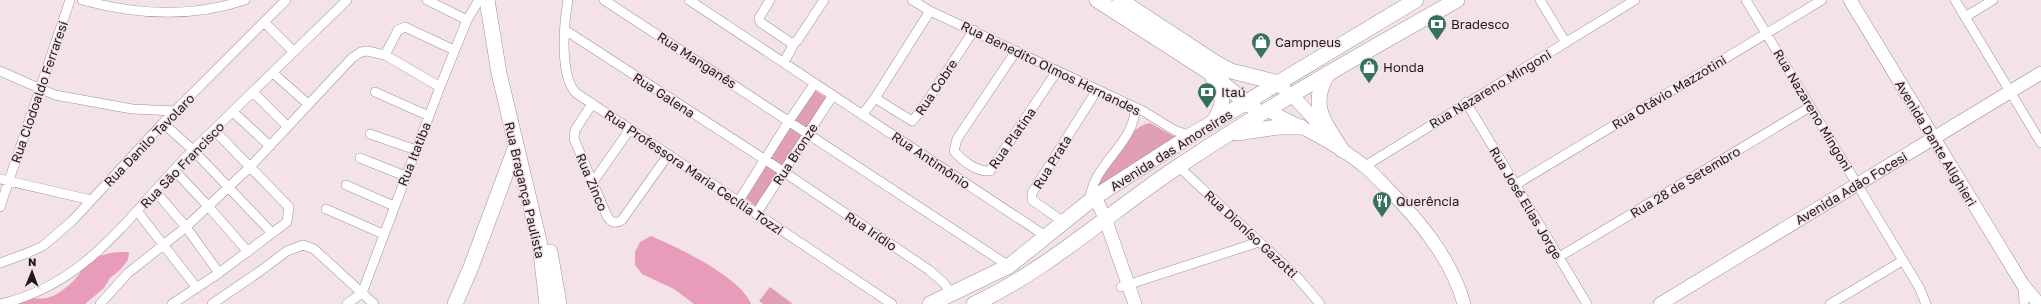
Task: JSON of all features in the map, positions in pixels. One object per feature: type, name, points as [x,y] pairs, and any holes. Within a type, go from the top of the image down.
[{"type":"main road","points":[[1098,0],[1209,72],[1246,103],[1257,108],[1267,110]]},
{"type":"main road","points":[[1120,0],[1216,64],[1231,71],[1279,83],[1291,94]]},
{"type":"main road","name":"Avenida das Amoreiras","points":[[930,304],[952,295],[1009,266],[1093,200],[1190,136],[1416,0]]},
{"type":"main road","name":"Avenida das Amoreiras","points":[[974,304],[1000,292],[1028,274],[1178,166],[1291,94],[1457,0]]},
{"type":"main road","name":"Rua Bragança Paulista","points":[[482,3],[540,245],[547,304]]},
{"type":"main road","points":[[1254,76],[1317,60]]},
{"type":"main road","points":[[1209,72],[1222,92],[1220,110],[1213,122]]},
{"type":"main road","points":[[1328,74],[1320,89],[1320,116],[1342,150]]},
{"type":"main road","name":"Rua Bragança Paulista","points":[[505,101],[522,143],[537,194],[559,304]]},
{"type":"main road","points":[[1230,134],[1263,128],[1301,127]]},
{"type":"main road","points":[[455,304],[503,184],[516,146]]},
{"type":"main road","points":[[503,184],[514,179],[526,182],[537,194]]},
{"type":"street","name":"Rua Clodoaldo Ferraresi","points":[[0,207],[4,181],[40,89],[70,0]]},
{"type":"street","points":[[82,0],[118,9],[163,13],[210,9],[245,0]]},
{"type":"street","name":"Rua Danilo Tavolaro","points":[[0,263],[43,246],[72,221],[163,123],[286,0]]},
{"type":"street","name":"Rua São Francisco","points":[[0,304],[42,291],[65,278],[92,256],[156,192],[193,150],[347,0]]},
{"type":"street","points":[[427,0],[467,20]]},
{"type":"street","name":"Rua Professora Maria Cecília Tozzi","points":[[568,0],[565,30],[565,55],[570,87],[592,104],[892,304]]},
{"type":"street","name":"Rua Manganês","points":[[604,0],[809,133]]},
{"type":"street","points":[[689,0],[815,83],[738,202]]},
{"type":"street","points":[[770,0],[759,18],[760,22],[787,41],[795,42]]},
{"type":"street","points":[[784,62],[795,42],[824,0]]},
{"type":"street","name":"Rua Benedito Olmos Hernandes","points":[[912,0],[930,11],[974,30],[1057,72],[1135,108],[1174,130],[1190,136]]},
{"type":"street","points":[[1540,0],[1566,43]]},
{"type":"street","name":"Rua Nazareno Mingoni","points":[[1365,166],[1466,102],[1635,0]]},
{"type":"street","name":"Rua Nazareno Mingoni","points":[[1746,0],[1919,287],[1926,304]]},
{"type":"street","name":"Rua Otávio Mazzotini","points":[[1515,185],[1822,0]]},
{"type":"street","name":"Avenida Dante Alighieri","points":[[1850,0],[1932,138],[2023,285],[2039,304]]},
{"type":"street","points":[[1955,0],[2009,93],[2041,143]]},
{"type":"street","points":[[1965,17],[1994,0]]},
{"type":"street","name":"Rua Itatiba","points":[[362,293],[383,234],[454,50],[467,20],[482,3]]},
{"type":"street","points":[[863,114],[875,98],[930,11]]},
{"type":"street","points":[[264,22],[294,52]]},
{"type":"street","points":[[385,55],[398,30],[405,27],[454,50]]},
{"type":"street","name":"Rua Galena","points":[[565,30],[784,172]]},
{"type":"street","name":"Rua Cobre","points":[[875,98],[912,121],[920,112],[974,30]]},
{"type":"street","points":[[100,304],[128,273],[186,227],[250,167],[336,73],[358,54],[367,51],[385,55],[440,87]]},
{"type":"street","name":"Rua Platina","points":[[1016,51],[954,145],[954,151],[959,158],[980,171],[990,171],[1057,72]]},
{"type":"street","points":[[0,71],[40,89],[98,104],[132,110],[175,111]]},
{"type":"street","name":"Avenida Adão Focesi","points":[[1660,304],[1932,138],[2009,93],[2041,72]]},
{"type":"street","points":[[273,73],[308,104]]},
{"type":"street","name":"Rua Antimônio","points":[[815,83],[1047,237]]},
{"type":"street","name":"Rua Prata","points":[[1065,223],[1036,204],[1031,197],[1097,90]]},
{"type":"street","points":[[254,92],[287,126]]},
{"type":"street","points":[[375,92],[429,116]]},
{"type":"street","points":[[1291,94],[1342,150]]},
{"type":"street","name":"Rua Bronze","points":[[756,214],[833,95]]},
{"type":"street","name":"Rua José Elias Jorge","points":[[1466,102],[1587,304]]},
{"type":"street","name":"Rua Zinco","points":[[592,104],[573,135],[609,220],[615,223],[619,222],[668,155]]},
{"type":"street","name":"Rua 28 de Setembro","points":[[1559,257],[1810,107]]},
{"type":"street","points":[[1135,108],[1133,123],[1097,179],[1092,190],[1093,200],[1102,220],[1125,286],[1135,304]]},
{"type":"street","points":[[1267,110],[1342,150],[1365,166],[1416,218],[1439,249],[1452,274],[1464,304]]},
{"type":"street","points":[[233,112],[270,146]]},
{"type":"street","points":[[1126,135],[1137,124],[1151,117]]},
{"type":"street","points":[[163,123],[193,150],[272,233]]},
{"type":"street","points":[[593,182],[630,129]]},
{"type":"street","points":[[172,304],[219,273],[287,222],[289,208],[215,130]]},
{"type":"street","points":[[809,133],[1009,266]]},
{"type":"street","points":[[370,134],[416,150]]},
{"type":"street","points":[[360,158],[405,176]]},
{"type":"street","name":"Rua Dioníso Gazotti","points":[[1178,166],[1298,278],[1320,304]]},
{"type":"street","points":[[174,170],[248,252]]},
{"type":"street","name":"Rua Irídio","points":[[784,172],[929,270],[944,283],[952,295]]},
{"type":"street","points":[[4,181],[91,200]]},
{"type":"street","points":[[346,185],[394,206]]},
{"type":"street","points":[[156,192],[186,227],[219,273]]},
{"type":"street","points":[[326,209],[383,234]]},
{"type":"street","points":[[137,211],[197,288]]},
{"type":"street","points":[[1125,286],[1259,242]]},
{"type":"street","points":[[212,304],[287,251],[303,245],[314,249],[374,304]]},
{"type":"street","points":[[1830,304],[1902,261]]},
{"type":"street","points":[[2023,285],[2024,304]]},
{"type":"street","points":[[1125,286],[1126,304]]},
{"type":"street","points":[[347,304],[362,293]]},
{"type":"shaded area","points":[[813,89],[829,99],[758,208],[743,196]]},
{"type":"shaded area","points":[[1150,123],[1177,138],[1103,190],[1096,186],[1126,139],[1134,131]]},
{"type":"shaded area","points":[[651,236],[691,255],[722,274],[745,294],[751,304],[694,304],[674,289],[642,274],[635,265],[635,252],[640,242]]},
{"type":"shaded area","points":[[129,252],[128,260],[120,270],[110,278],[104,288],[85,304],[8,304],[24,298],[51,297],[66,288],[92,260],[113,253]]},
{"type":"shaded area","points":[[770,287],[793,304],[763,304],[759,301]]},
{"type":"place","name":"Bradesco","points":[[1437,41]]},
{"type":"place","name":"Campneus","points":[[1261,59]]},
{"type":"place","name":"Honda","points":[[1369,84]]},
{"type":"place","name":"Itaú","points":[[1207,109]]},
{"type":"place","name":"Querência","points":[[1382,218]]}]
